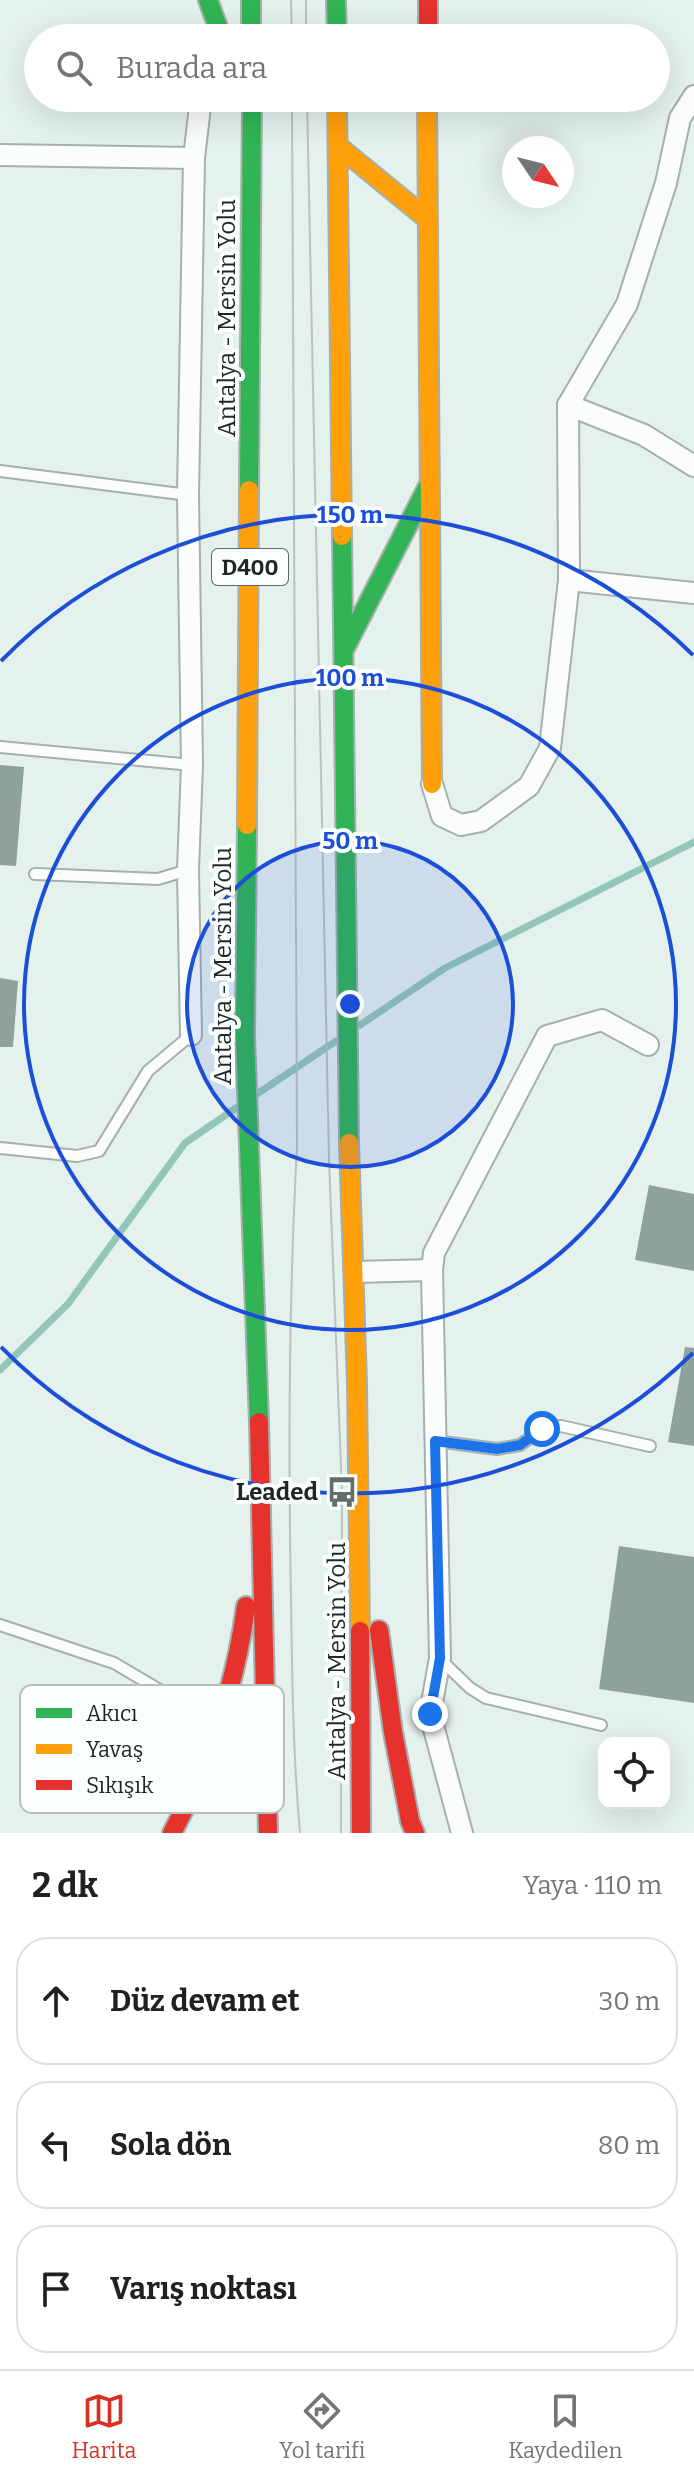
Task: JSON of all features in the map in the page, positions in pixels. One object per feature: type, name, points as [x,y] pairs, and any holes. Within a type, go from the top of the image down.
[{"type":"main road","points":[[251,0],[251,24]]},
{"type":"main road","points":[[336,0],[337,24]]},
{"type":"main road","points":[[428,0],[428,24]]},
{"type":"main road","points":[[209,4],[217,24]]},
{"type":"main road","points":[[249,112],[252,119]]},
{"type":"main road","name":"Antalya - Mersin Yolu","points":[[252,112],[245,1036],[265,1685]]},
{"type":"main road","name":"Antalya - Mersin Yolu","points":[[337,112],[348,1113],[360,1483],[361,1833]]},
{"type":"main road","points":[[427,112],[432,784]]},
{"type":"main road","points":[[338,146],[426,218]]},
{"type":"main road","points":[[342,654],[430,483]]},
{"type":"main road","points":[[231,1685],[241,1650],[261,1478]]},
{"type":"main road","points":[[360,1483],[393,1732],[415,1833]]},
{"type":"main road","points":[[172,1833],[182,1813]]},
{"type":"main road","name":"Antalya - Mersin Yolu","points":[[268,1813],[268,1833]]},
{"type":"street","points":[[208,24],[209,4]]},
{"type":"street","points":[[432,784],[442,816],[461,825],[481,821],[529,786],[550,748],[569,580],[568,405],[627,304],[694,96]]},
{"type":"street","points":[[191,1035],[188,870],[192,765],[188,495],[194,158],[199,112]]},
{"type":"street","points":[[0,155],[194,158]]},
{"type":"street","points":[[568,405],[644,435],[694,466]]},
{"type":"street","points":[[569,580],[694,593]]},
{"type":"street","points":[[462,1833],[430,1714],[440,1658],[434,1253],[547,1036],[602,1020],[648,1045]]},
{"type":"street","points":[[355,1272],[432,1270]]},
{"type":"lane","points":[[0,471],[188,495]]},
{"type":"lane","points":[[0,747],[192,765]]},
{"type":"lane","points":[[35,874],[158,879],[188,870]]},
{"type":"lane","points":[[0,1148],[77,1156],[99,1151],[148,1071],[191,1035]]},
{"type":"lane","points":[[435,1441],[497,1449],[520,1445],[542,1429],[561,1426],[650,1446]]},
{"type":"lane","points":[[0,1625],[114,1663],[151,1685]]},
{"type":"lane","points":[[440,1658],[470,1688],[486,1698],[601,1725]]},
{"type":"building","points":[[0,765],[24,767],[16,866],[0,865]]},
{"type":"building","points":[[0,978],[18,981],[13,1047],[0,1047]]},
{"type":"building","points":[[649,1185],[694,1194],[694,1271],[635,1260]]},
{"type":"building","points":[[685,1347],[694,1348],[694,1446],[668,1442]]},
{"type":"building","points":[[619,1546],[694,1557],[694,1703],[599,1689]]},
{"type":"waterway","points":[[360,1025],[445,968],[694,842]]},
{"type":"waterway","points":[[257,1094],[336,1041]]},
{"type":"waterway","points":[[0,1370],[68,1304],[185,1143],[236,1108]]},
{"type":"tram line","points":[[291,0],[292,24]]},
{"type":"tram line","points":[[306,0],[306,24]]},
{"type":"tram line","points":[[292,112],[297,1147],[291,1315],[290,1484],[293,1714],[300,1833]]},
{"type":"tram line","points":[[307,112],[329,1160],[342,1492],[341,1833]]},
{"type":"traffic: fast","points":[[208,0],[217,24]]},
{"type":"traffic: fast","points":[[251,0],[251,24]]},
{"type":"traffic: fast","points":[[336,0],[337,24]]},
{"type":"traffic: fast","points":[[249,490],[252,112]]},
{"type":"traffic: fast","points":[[344,650],[427,488]]},
{"type":"traffic: fast","points":[[342,536],[349,1143]]},
{"type":"traffic: fast","points":[[247,825],[245,1036],[259,1422]]},
{"type":"traffic: slow","points":[[337,112],[342,536]]},
{"type":"traffic: slow","points":[[427,112],[432,784]]},
{"type":"traffic: slow","points":[[338,146],[426,218]]},
{"type":"traffic: slow","points":[[247,825],[249,490]]},
{"type":"traffic: slow","points":[[349,1143],[357,1383],[360,1631]]},
{"type":"traffic: jam","points":[[428,0],[428,24]]},
{"type":"traffic: jam","points":[[259,1422],[265,1685]]},
{"type":"traffic: jam","points":[[230,1685],[246,1606]]},
{"type":"traffic: jam","points":[[379,1630],[393,1732],[415,1833]]},
{"type":"traffic: jam","points":[[360,1631],[361,1833]]},
{"type":"traffic: jam","points":[[172,1833],[182,1813]]},
{"type":"traffic: jam","points":[[268,1813],[268,1833]]},
{"type":"place","name":"Leaded","points":[[342,1492]]},
{"type":"route","points":[[430,1714],[440,1658],[435,1441],[497,1449],[520,1445],[542,1429]]}]
